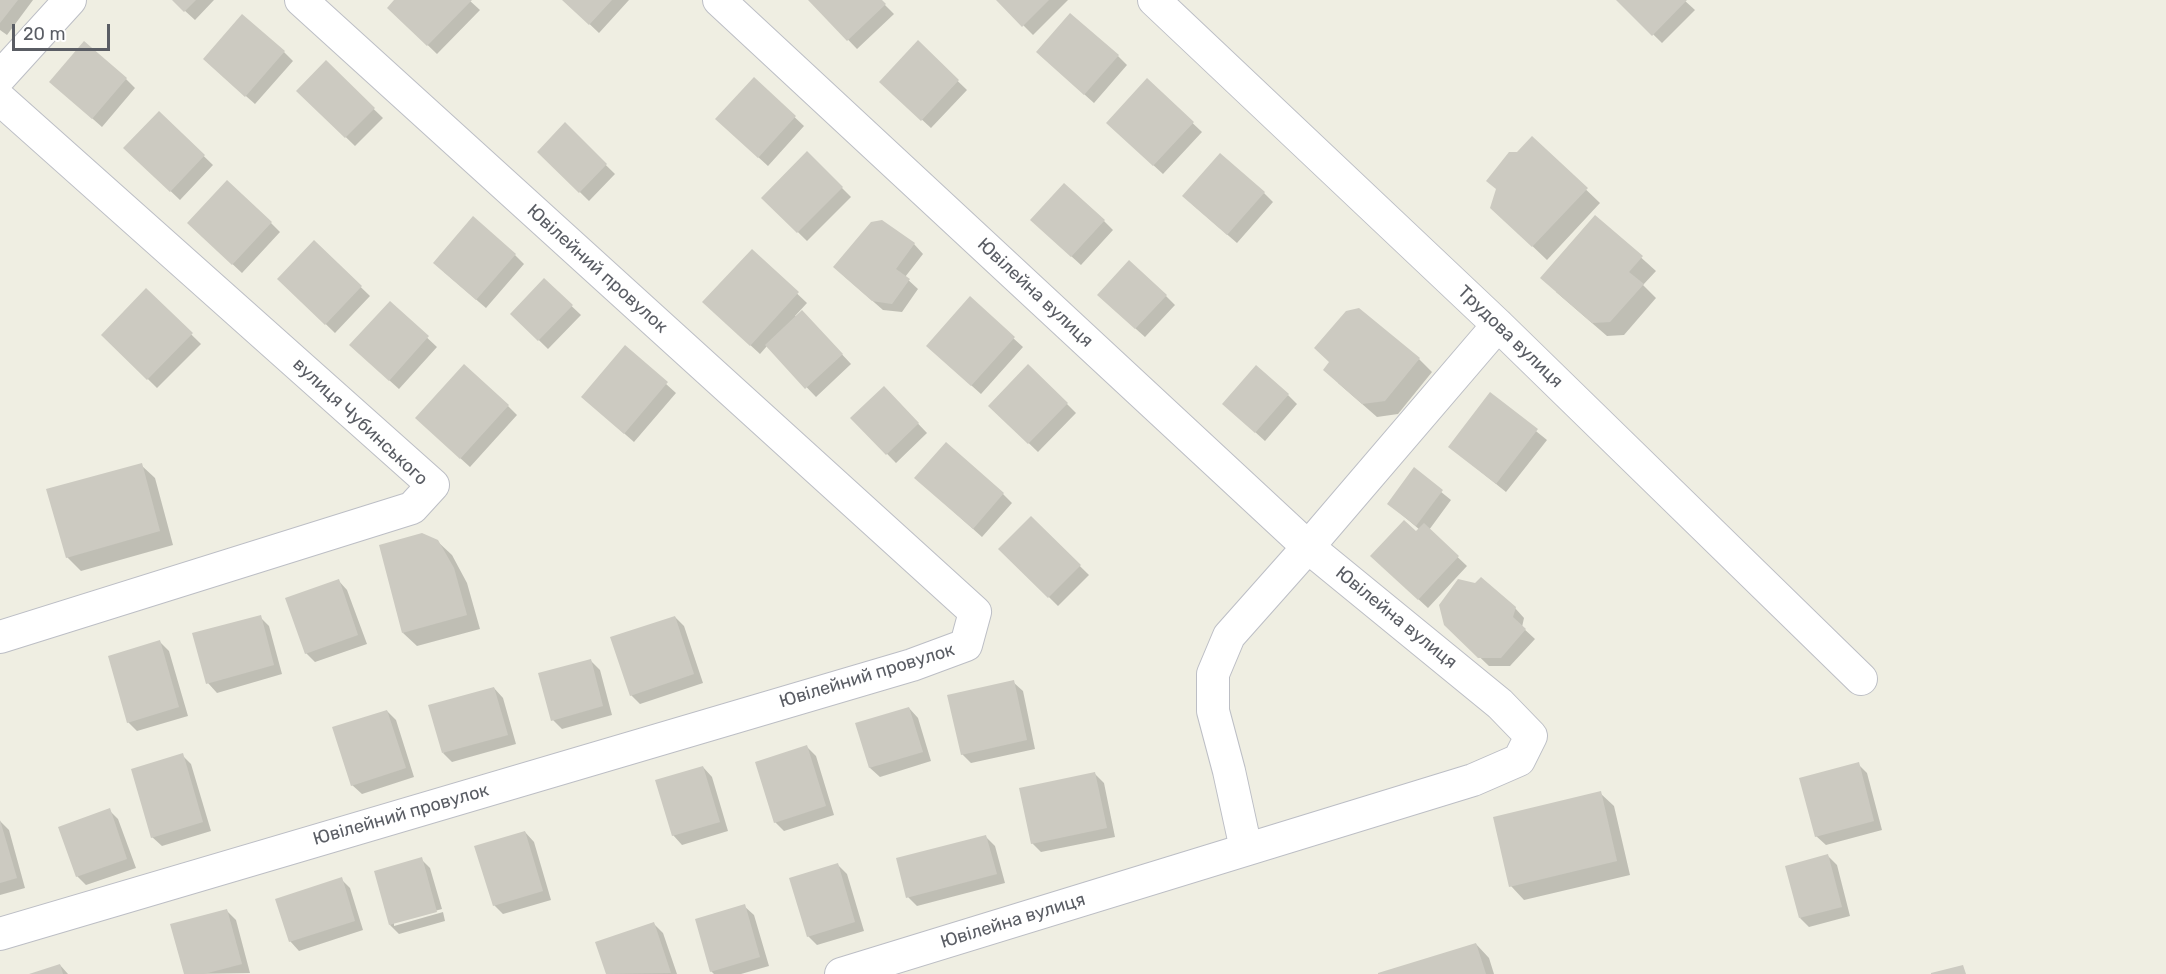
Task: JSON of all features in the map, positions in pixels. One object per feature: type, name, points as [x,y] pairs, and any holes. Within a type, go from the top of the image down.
[{"type":"street","points":[[0,77],[70,0]]},
{"type":"street","name":"Ювілейний провулок","points":[[0,934],[912,665],[966,645],[975,612],[301,0]]},
{"type":"street","name":"Ювілейна вулиця","points":[[719,0],[1308,547],[1500,704],[1531,736],[1519,760],[1473,780],[841,974]]},
{"type":"street","name":"Трудова вулиця","points":[[1154,0],[1498,325],[1861,679]]},
{"type":"street","name":"вулиця Чубинського","points":[[0,99],[433,485],[412,508],[0,637]]},
{"type":"street","points":[[1246,849],[1214,711],[1213,674],[1229,636],[1498,325]]},
{"type":"building","points":[[0,0],[18,0],[0,23]]},
{"type":"building","points":[[172,0],[196,0],[184,12]]},
{"type":"building","points":[[394,0],[472,0],[427,46],[387,8]]},
{"type":"building","points":[[562,0],[612,0],[589,25]]},
{"type":"building","points":[[808,0],[882,0],[886,4],[847,41]]},
{"type":"building","points":[[996,0],[1049,0],[1022,27]]},
{"type":"building","points":[[1616,0],[1687,0],[1652,36]]},
{"type":"building","points":[[1070,13],[1119,55],[1084,95],[1036,52]]},
{"type":"building","points":[[242,14],[285,51],[245,97],[203,59]]},
{"type":"building","points":[[918,40],[959,80],[921,121],[879,82]]},
{"type":"building","points":[[84,41],[127,78],[92,119],[49,82]]},
{"type":"building","points":[[326,60],[375,108],[345,138],[296,91]]},
{"type":"building","points":[[754,77],[796,116],[758,158],[715,119]]},
{"type":"building","points":[[1147,78],[1194,122],[1153,166],[1106,123]]},
{"type":"building","points":[[159,111],[205,155],[170,192],[123,148]]},
{"type":"building","points":[[565,122],[607,164],[579,193],[537,152]]},
{"type":"building","points":[[1532,136],[1588,188],[1532,247],[1490,208],[1496,189],[1486,181],[1509,152],[1517,152]]},
{"type":"building","points":[[807,151],[843,187],[797,233],[761,198]]},
{"type":"building","points":[[1220,153],[1265,192],[1227,235],[1182,196]]},
{"type":"building","points":[[227,180],[272,222],[232,265],[187,223]]},
{"type":"building","points":[[1064,183],[1105,220],[1071,257],[1030,220]]},
{"type":"building","points":[[1595,215],[1643,256],[1629,272],[1644,284],[1610,322],[1592,323],[1540,278]]},
{"type":"building","points":[[473,216],[516,254],[476,300],[433,263]]},
{"type":"building","points":[[882,220],[915,243],[896,269],[910,279],[892,304],[872,301],[833,267],[871,222]]},
{"type":"building","points":[[314,240],[362,286],[325,325],[277,279]]},
{"type":"building","points":[[752,249],[799,292],[750,346],[702,302]]},
{"type":"building","points":[[1129,260],[1167,295],[1135,329],[1097,295]]},
{"type":"building","points":[[544,278],[573,305],[538,341],[510,314]]},
{"type":"building","points":[[146,288],[193,333],[147,380],[101,335]]},
{"type":"building","points":[[970,296],[1015,337],[971,386],[926,346]]},
{"type":"building","points":[[390,301],[429,336],[389,381],[349,345]]},
{"type":"building","points":[[1359,308],[1420,358],[1385,401],[1362,404],[1323,370],[1329,362],[1314,348],[1346,311]]},
{"type":"building","points":[[802,310],[843,354],[805,389],[765,345]]},
{"type":"building","points":[[625,345],[668,382],[624,434],[581,397]]},
{"type":"building","points":[[464,364],[509,405],[460,459],[415,418]]},
{"type":"building","points":[[1028,364],[1068,403],[1028,444],[988,406]]},
{"type":"building","points":[[1256,365],[1289,394],[1255,433],[1222,404]]},
{"type":"building","points":[[884,386],[919,423],[886,455],[850,418]]},
{"type":"building","points":[[1490,392],[1538,429],[1496,484],[1448,447]]},
{"type":"building","points":[[946,442],[1004,493],[973,529],[914,478]]},
{"type":"building","points":[[142,463],[160,531],[66,558],[46,489]]},
{"type":"building","points":[[1414,467],[1443,490],[1416,526],[1387,504]]},
{"type":"building","points":[[1031,516],[1081,565],[1048,598],[998,549]]},
{"type":"building","points":[[1404,520],[1416,531],[1424,523],[1459,556],[1418,600],[1370,556]]},
{"type":"building","points":[[422,533],[438,540],[454,568],[467,615],[402,633],[379,545]]},
{"type":"building","points":[[1481,577],[1516,607],[1513,617],[1526,629],[1501,658],[1478,658],[1444,625],[1439,605],[1458,579],[1475,583]]},
{"type":"building","points":[[339,579],[358,635],[305,654],[285,598]]},
{"type":"building","points":[[261,615],[274,665],[206,684],[192,633]]},
{"type":"building","points":[[675,616],[694,674],[630,696],[610,637]]},
{"type":"building","points":[[160,640],[179,707],[127,723],[108,656]]},
{"type":"building","points":[[591,659],[603,706],[551,721],[538,673]]},
{"type":"building","points":[[1014,680],[1027,740],[961,755],[947,695]]},
{"type":"building","points":[[494,687],[508,735],[442,753],[428,705]]},
{"type":"building","points":[[909,707],[923,752],[869,768],[855,723]]},
{"type":"building","points":[[387,710],[406,768],[351,786],[332,727]]},
{"type":"building","points":[[807,745],[826,806],[774,823],[755,762]]},
{"type":"building","points":[[183,753],[203,822],[151,838],[131,769]]},
{"type":"building","points":[[1859,762],[1874,821],[1815,837],[1799,778]]},
{"type":"building","points":[[703,766],[720,822],[672,836],[655,780]]},
{"type":"building","points":[[1095,772],[1107,828],[1031,844],[1019,788]]},
{"type":"building","points":[[1601,791],[1617,861],[1509,887],[1493,817]]},
{"type":"building","points":[[110,808],[127,859],[76,877],[58,827]]},
{"type":"building","points":[[0,820],[17,878],[0,883]]},
{"type":"building","points":[[525,831],[543,891],[493,906],[474,846]]},
{"type":"building","points":[[986,835],[997,874],[906,898],[896,858]]},
{"type":"building","points":[[1828,854],[1842,907],[1799,918],[1785,866]]},
{"type":"building","points":[[422,857],[437,912],[389,925],[374,871]]},
{"type":"building","points":[[838,863],[855,922],[807,937],[789,878]]},
{"type":"building","points":[[342,877],[355,921],[289,942],[275,899]]},
{"type":"building","points":[[745,904],[760,957],[710,972],[695,919]]},
{"type":"building","points":[[227,909],[242,964],[204,974],[184,974],[170,924]]},
{"type":"building","points":[[654,922],[671,973],[606,974],[595,942]]},
{"type":"building","points":[[1476,943],[1486,974],[1378,974],[1378,973]]},
{"type":"building","points":[[60,964],[63,974],[29,974]]},
{"type":"building","points":[[1963,965],[1966,974],[1931,974],[1931,973]]}]
